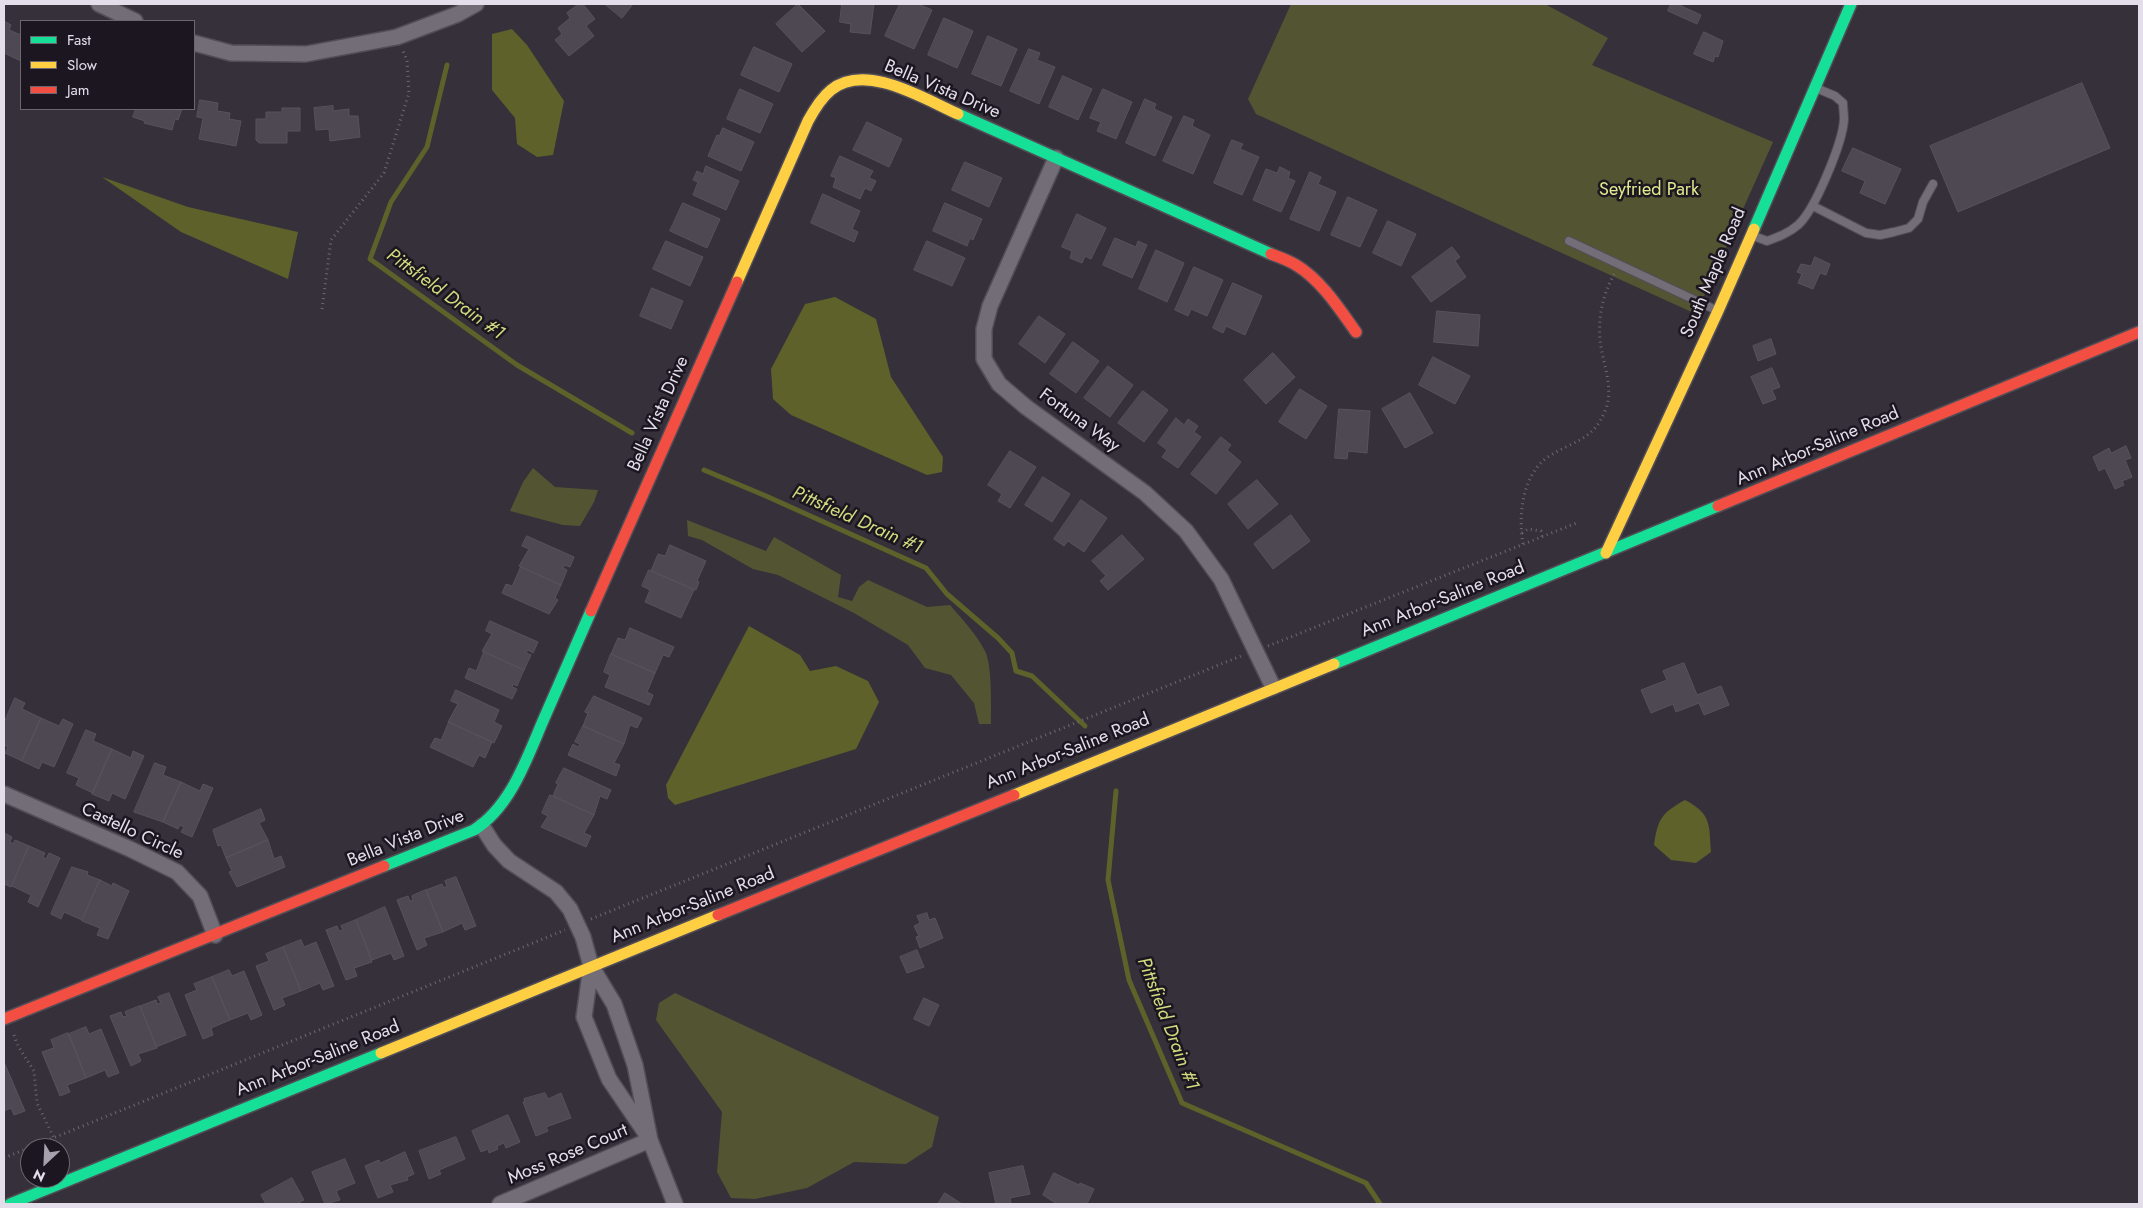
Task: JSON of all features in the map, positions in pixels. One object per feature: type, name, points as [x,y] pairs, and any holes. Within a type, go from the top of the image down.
[{"type":"main road","name":"South Maple Road","points":[[1606,554],[1718,311],[1851,4]]},
{"type":"main road","name":"Bella Vista Drive","points":[[4,1019],[482,826],[503,802],[524,763],[817,104],[830,91],[850,79],[868,79],[888,83],[1296,265],[1316,280],[1333,299],[1356,332]]},
{"type":"main road","name":"Ann Arbor-Saline Road","points":[[10,1204],[1273,687],[1606,554],[2139,332]]},
{"type":"street","points":[[99,4],[132,20]]},
{"type":"street","points":[[195,43],[232,53],[306,54],[397,37],[458,14],[476,4]]},
{"type":"street","name":"Fortuna Way","points":[[1056,158],[990,306],[984,329],[984,359],[999,384],[1026,407],[1146,493],[1186,531],[1221,579],[1273,687]]},
{"type":"street","name":"Castello Circle","points":[[4,794],[130,849],[177,872],[200,896],[216,935]]},
{"type":"street","points":[[482,826],[494,845],[508,861],[543,882],[563,899],[578,924],[591,966],[614,1004],[632,1056],[650,1140],[675,1204]]},
{"type":"street","points":[[591,966],[584,1017],[609,1079],[650,1140]]},
{"type":"street","name":"Moss Rose Court","points":[[500,1204],[650,1140]]},
{"type":"lane","points":[[1750,234],[1767,241],[1786,234],[1799,224],[1813,206],[1836,150],[1844,120],[1843,103],[1835,96],[1814,87]]},
{"type":"lane","points":[[1813,206],[1866,233],[1880,235],[1908,228],[1918,220],[1933,184]]},
{"type":"lane","points":[[1569,241],[1718,311]]},
{"type":"path","points":[[322,309],[331,240],[384,173],[409,93],[407,60],[397,37]]},
{"type":"path","points":[[1523,544],[1524,500],[1529,482],[1536,469],[1548,458],[1590,434],[1599,423],[1606,409],[1608,393],[1607,372],[1600,330],[1602,302],[1609,283]]},
{"type":"path","points":[[1284,639],[1579,522]]},
{"type":"path","points":[[1522,534],[1528,529],[1536,529],[1541,532],[1542,537]]},
{"type":"path","points":[[601,915],[1226,661]]},
{"type":"path","points":[[12,1030],[18,1046],[31,1065],[37,1103],[54,1138],[552,935]]},
{"type":"path","points":[[4,1158],[20,1152]]},
{"type":"green space","name":"Seyfried Park","points":[[1291,4],[1545,4],[1608,38],[1592,65],[1773,142],[1696,314],[1256,114],[1248,99]]},
{"type":"green space","points":[[533,468],[555,487],[598,490],[594,502],[580,526],[563,525],[510,511],[523,482]]},
{"type":"green space","points":[[687,520],[766,551],[774,537],[841,575],[838,597],[852,601],[859,587],[868,580],[927,607],[950,605],[974,634],[986,653],[990,678],[991,724],[979,724],[974,703],[951,675],[925,668],[908,645],[854,613],[778,575],[753,569],[702,540],[688,536]]},
{"type":"green space","points":[[675,993],[939,1117],[932,1147],[906,1164],[854,1162],[807,1188],[755,1199],[731,1198],[717,1172],[722,1112],[656,1020],[659,1003]]},
{"type":"shaded area","points":[[512,29],[527,45],[564,101],[553,155],[537,157],[517,144],[515,118],[492,90],[492,34]]},
{"type":"shaded area","points":[[102,177],[188,207],[298,232],[288,279],[181,232]]},
{"type":"shaded area","points":[[835,297],[876,319],[891,377],[943,457],[942,472],[927,475],[791,415],[773,399],[771,369],[805,304]]},
{"type":"shaded area","points":[[749,626],[800,655],[810,671],[836,666],[868,681],[879,702],[856,749],[675,805],[668,798],[666,785]]},
{"type":"shaded area","points":[[1685,800],[1705,815],[1709,827],[1711,852],[1696,863],[1671,860],[1654,845],[1657,828],[1662,817]]},
{"type":"building","points":[[579,4],[583,4],[595,19],[586,26],[594,36],[569,56],[555,40],[562,34],[558,28],[570,18],[567,13]]},
{"type":"building","points":[[605,4],[633,4],[622,18]]},
{"type":"building","points":[[798,4],[825,31],[802,52],[776,24]]},
{"type":"building","points":[[842,4],[874,4],[870,34],[850,32],[851,24],[840,22]]},
{"type":"building","points":[[900,4],[918,4],[932,10],[914,49],[885,36]]},
{"type":"building","points":[[1671,4],[1677,4],[1701,15],[1697,24],[1668,11]]},
{"type":"building","points":[[944,18],[973,31],[957,68],[928,55]]},
{"type":"building","points":[[4,21],[11,25],[9,30],[20,35],[20,61],[4,53]]},
{"type":"building","points":[[1704,32],[1723,41],[1718,57],[1715,56],[1713,62],[1694,54]]},
{"type":"building","points":[[988,36],[1017,49],[1001,86],[972,74]]},
{"type":"building","points":[[754,47],[792,64],[779,92],[741,75]]},
{"type":"building","points":[[1029,49],[1040,53],[1037,60],[1055,67],[1039,104],[1010,91]]},
{"type":"building","points":[[1063,76],[1092,89],[1078,120],[1049,107]]},
{"type":"building","points":[[2082,83],[2110,148],[1958,212],[1930,146]]},
{"type":"building","points":[[740,89],[773,104],[760,133],[727,119]]},
{"type":"building","points":[[1103,89],[1132,102],[1116,139],[1097,131],[1101,122],[1090,118]]},
{"type":"building","points":[[1145,99],[1156,104],[1154,109],[1172,117],[1155,156],[1126,143]]},
{"type":"building","points":[[200,100],[218,103],[217,111],[230,113],[229,119],[241,121],[236,146],[199,139],[203,118],[197,117]]},
{"type":"building","points":[[333,106],[333,111],[349,109],[349,116],[358,116],[360,137],[330,141],[329,129],[316,130],[314,108]]},
{"type":"building","points":[[282,108],[300,108],[300,131],[287,131],[287,143],[259,143],[256,140],[256,119],[266,119],[266,112],[282,112]]},
{"type":"building","points":[[136,110],[182,110],[178,120],[175,119],[172,130],[144,123],[145,121],[133,117]]},
{"type":"building","points":[[1184,116],[1194,120],[1192,126],[1210,135],[1193,174],[1163,161]]},
{"type":"building","points":[[867,122],[902,139],[889,167],[853,150]]},
{"type":"building","points":[[723,128],[754,142],[741,171],[708,156],[717,135],[719,136]]},
{"type":"building","points":[[1232,140],[1243,144],[1240,149],[1259,157],[1242,195],[1214,183]]},
{"type":"building","points":[[1853,148],[1901,169],[1885,204],[1860,193],[1865,181],[1842,171]]},
{"type":"building","points":[[840,156],[873,171],[869,178],[876,181],[871,191],[865,188],[860,199],[833,187],[836,178],[831,176]]},
{"type":"building","points":[[965,162],[1002,178],[989,207],[952,190]]},
{"type":"building","points":[[706,166],[739,181],[726,210],[693,195],[698,182],[693,180],[697,171],[703,174]]},
{"type":"building","points":[[1280,167],[1290,172],[1288,178],[1295,181],[1281,212],[1253,200],[1266,169],[1277,173]]},
{"type":"building","points":[[1310,172],[1321,177],[1318,184],[1336,192],[1319,231],[1290,219]]},
{"type":"building","points":[[823,194],[860,211],[852,229],[858,232],[854,242],[811,223]]},
{"type":"building","points":[[1348,197],[1377,210],[1360,247],[1331,235]]},
{"type":"building","points":[[683,203],[720,219],[707,248],[670,231]]},
{"type":"building","points":[[945,203],[982,219],[973,240],[970,238],[967,246],[933,231]]},
{"type":"building","points":[[1077,214],[1106,228],[1091,259],[1085,256],[1082,263],[1070,258],[1072,251],[1062,247]]},
{"type":"building","points":[[1388,221],[1416,234],[1401,266],[1373,253]]},
{"type":"building","points":[[1115,238],[1136,247],[1138,241],[1147,245],[1132,278],[1103,265]]},
{"type":"building","points":[[666,241],[703,257],[690,286],[653,269]]},
{"type":"building","points":[[927,241],[965,258],[952,286],[914,270]]},
{"type":"building","points":[[1452,247],[1460,257],[1455,261],[1466,277],[1431,302],[1412,277]]},
{"type":"building","points":[[1156,250],[1184,263],[1167,302],[1139,289]]},
{"type":"building","points":[[1815,257],[1830,264],[1826,275],[1820,273],[1813,289],[1798,283],[1802,274],[1797,272],[1801,264],[1811,266]]},
{"type":"building","points":[[1194,267],[1223,280],[1207,316],[1191,309],[1188,316],[1175,310]]},
{"type":"building","points":[[1233,283],[1262,296],[1245,335],[1226,326],[1223,333],[1213,328]]},
{"type":"building","points":[[652,288],[683,301],[671,329],[640,316]]},
{"type":"building","points":[[1437,311],[1480,315],[1478,346],[1434,342]]},
{"type":"building","points":[[1039,316],[1065,334],[1045,363],[1019,344]]},
{"type":"building","points":[[1771,339],[1776,354],[1758,361],[1753,346]]},
{"type":"building","points":[[1073,342],[1099,361],[1076,393],[1050,374]]},
{"type":"building","points":[[1273,353],[1295,377],[1266,404],[1244,380]]},
{"type":"building","points":[[1433,357],[1470,376],[1455,404],[1419,385]]},
{"type":"building","points":[[1108,366],[1133,385],[1110,417],[1084,398]]},
{"type":"building","points":[[1772,368],[1780,387],[1772,390],[1776,399],[1763,404],[1751,377]]},
{"type":"building","points":[[1300,389],[1327,406],[1306,439],[1279,422]]},
{"type":"building","points":[[1143,391],[1168,410],[1144,442],[1118,423]]},
{"type":"building","points":[[1410,393],[1433,433],[1405,448],[1382,409]]},
{"type":"building","points":[[1339,409],[1370,411],[1367,453],[1348,451],[1347,459],[1335,458]]},
{"type":"building","points":[[1176,418],[1184,425],[1188,419],[1198,426],[1194,432],[1201,437],[1178,468],[1162,457],[1167,450],[1158,443]]},
{"type":"building","points":[[1221,437],[1231,445],[1227,450],[1241,462],[1216,494],[1191,474]]},
{"type":"building","points":[[2126,446],[2131,458],[2125,460],[2132,477],[2122,481],[2124,485],[2115,489],[2105,468],[2099,471],[2093,457],[2109,448],[2111,453]]},
{"type":"building","points":[[1010,451],[1036,467],[1010,508],[998,501],[1002,494],[988,485]]},
{"type":"building","points":[[1043,477],[1070,494],[1052,522],[1025,505]]},
{"type":"building","points":[[1257,480],[1278,504],[1248,529],[1228,504]]},
{"type":"building","points":[[1081,500],[1107,518],[1084,552],[1068,541],[1064,546],[1054,539]]},
{"type":"building","points":[[1291,515],[1310,541],[1273,569],[1254,544]]},
{"type":"building","points":[[1122,535],[1144,559],[1108,590],[1100,581],[1106,576],[1092,561]]},
{"type":"building","points":[[527,536],[574,557],[570,567],[564,565],[563,568],[567,570],[561,585],[519,566],[529,549],[522,546]]},
{"type":"building","points":[[670,545],[706,561],[697,581],[699,582],[696,590],[651,571],[658,554],[665,556]]},
{"type":"building","points":[[521,567],[561,585],[555,598],[558,600],[549,614],[502,593],[506,584],[512,586]]},
{"type":"building","points":[[649,570],[694,590],[681,618],[645,602],[650,590],[642,586]]},
{"type":"building","points":[[490,621],[538,642],[533,653],[528,650],[526,653],[531,655],[524,670],[482,651],[492,634],[486,631]]},
{"type":"building","points":[[630,628],[674,647],[669,657],[663,655],[655,673],[611,654],[618,638],[625,640]]},
{"type":"building","points":[[484,652],[524,670],[517,686],[513,684],[512,687],[517,689],[512,699],[465,678],[469,668],[476,671]]},
{"type":"building","points":[[611,654],[655,673],[647,692],[653,695],[649,705],[605,687],[610,675],[604,672]]},
{"type":"building","points":[[1684,663],[1697,695],[1721,686],[1729,705],[1704,715],[1699,703],[1676,712],[1673,704],[1651,713],[1641,690],[1667,680],[1663,671]]},
{"type":"building","points":[[456,690],[499,710],[494,722],[502,726],[494,743],[448,722],[458,704],[451,701]]},
{"type":"building","points":[[594,696],[642,718],[637,728],[630,725],[624,744],[583,726],[588,713],[585,712]]},
{"type":"building","points":[[15,698],[25,703],[22,709],[41,718],[22,761],[5,753],[8,747],[4,745],[4,723]]},
{"type":"building","points":[[41,718],[59,726],[63,719],[73,724],[54,767],[42,762],[39,769],[22,761]]},
{"type":"building","points":[[449,722],[492,742],[485,758],[479,755],[473,767],[430,747],[435,738],[441,740]]},
{"type":"building","points":[[583,726],[624,744],[614,763],[620,765],[616,776],[568,755],[573,744],[578,747],[580,744],[575,742]]},
{"type":"building","points":[[86,730],[96,734],[93,741],[112,749],[93,793],[76,785],[79,778],[67,773]]},
{"type":"building","points":[[112,749],[131,758],[133,751],[144,756],[125,799],[112,793],[109,801],[92,794]]},
{"type":"building","points":[[155,763],[166,767],[163,775],[181,782],[163,822],[134,812]]},
{"type":"building","points":[[564,768],[611,790],[607,799],[600,796],[594,815],[553,796],[558,784],[556,783]]},
{"type":"building","points":[[181,782],[200,791],[203,784],[213,788],[192,837],[181,832],[184,827],[180,825],[178,829],[163,822]]},
{"type":"building","points":[[550,795],[594,815],[584,833],[591,836],[586,847],[541,827],[548,816],[542,813]]},
{"type":"building","points":[[261,809],[265,820],[259,823],[268,840],[226,858],[221,845],[218,846],[213,830]]},
{"type":"building","points":[[4,833],[12,837],[10,842],[13,844],[15,840],[29,846],[11,887],[4,884]]},
{"type":"building","points":[[268,840],[274,859],[281,856],[285,867],[237,887],[229,872],[232,871],[226,858]]},
{"type":"building","points":[[29,846],[45,853],[43,857],[46,859],[49,853],[60,858],[38,907],[28,902],[31,895],[12,886]]},
{"type":"building","points":[[72,867],[88,872],[87,875],[100,880],[82,920],[64,912],[61,919],[51,914]]},
{"type":"building","points":[[456,877],[476,926],[465,930],[462,923],[443,932],[426,890],[442,884],[444,888],[447,886],[445,881]]},
{"type":"building","points":[[100,880],[112,886],[113,883],[129,891],[108,939],[97,935],[100,928],[82,921]]},
{"type":"building","points":[[426,890],[443,932],[424,938],[427,945],[417,950],[397,900],[408,896],[410,901],[413,900],[412,896]]},
{"type":"building","points":[[385,907],[404,956],[394,960],[391,953],[372,960],[356,920]]},
{"type":"building","points":[[927,913],[929,920],[935,918],[943,938],[920,948],[916,937],[919,936],[914,926],[920,923],[917,916]]},
{"type":"building","points":[[356,920],[372,962],[354,968],[357,976],[346,980],[326,930],[337,926],[339,931],[343,930],[341,926]]},
{"type":"building","points":[[301,940],[304,947],[316,942],[334,986],[323,990],[320,983],[301,991],[283,947]]},
{"type":"building","points":[[283,947],[301,991],[282,998],[285,1005],[274,1010],[256,966],[269,961],[266,954]]},
{"type":"building","points":[[917,950],[924,967],[907,973],[900,957]]},
{"type":"building","points":[[229,970],[232,976],[244,971],[262,1015],[251,1020],[248,1013],[230,1020],[212,977]]},
{"type":"building","points":[[212,977],[230,1020],[211,1028],[213,1035],[203,1039],[185,995],[197,990],[194,984]]},
{"type":"building","points":[[169,993],[186,1035],[156,1047],[140,1006],[156,1000],[157,1004],[161,1003],[158,997]]},
{"type":"building","points":[[924,998],[939,1005],[929,1026],[914,1019]]},
{"type":"building","points":[[140,1006],[157,1048],[138,1054],[141,1061],[131,1066],[110,1016],[121,1012],[123,1017],[127,1016],[125,1012]]},
{"type":"building","points":[[86,1027],[89,1034],[101,1029],[119,1073],[108,1077],[105,1070],[86,1078],[69,1034]]},
{"type":"building","points":[[68,1033],[86,1078],[67,1085],[70,1092],[60,1096],[42,1052],[54,1048],[51,1040]]},
{"type":"building","points":[[4,1062],[25,1111],[14,1115],[11,1108],[4,1111]]},
{"type":"building","points":[[545,1093],[548,1099],[561,1093],[571,1118],[546,1127],[548,1131],[536,1136],[523,1102],[525,1102],[524,1099]]},
{"type":"building","points":[[508,1115],[520,1142],[506,1148],[504,1143],[497,1146],[498,1149],[489,1153],[488,1149],[481,1152],[472,1131]]},
{"type":"building","points":[[456,1137],[465,1159],[439,1170],[441,1174],[429,1179],[419,1151]]},
{"type":"building","points":[[405,1152],[414,1174],[407,1177],[408,1180],[390,1185],[393,1192],[378,1198],[365,1166],[379,1160],[380,1163]]},
{"type":"building","points":[[345,1159],[355,1183],[336,1191],[340,1200],[325,1204],[312,1172]]},
{"type":"building","points":[[1023,1166],[1030,1194],[1010,1198],[1011,1204],[996,1204],[989,1173]]},
{"type":"building","points":[[1054,1173],[1079,1185],[1080,1183],[1094,1189],[1087,1204],[1057,1204],[1043,1195]]},
{"type":"building","points":[[292,1178],[304,1200],[296,1204],[266,1204],[261,1195]]},
{"type":"building","points":[[945,1193],[962,1204],[938,1204]]},
{"type":"waterway","name":"Pittsfield Drain #1","points":[[447,65],[427,147],[391,202],[370,259],[517,365],[632,433]]},
{"type":"waterway","name":"Pittsfield Drain #1","points":[[704,470],[926,568],[947,594],[998,638],[1012,653],[1016,671],[1032,676],[1085,726]]},
{"type":"waterway","name":"Pittsfield Drain #1","points":[[1116,791],[1108,880],[1129,980],[1182,1103],[1366,1183],[1380,1204]]},
{"type":"traffic: fast","points":[[1754,229],[1851,4]]},
{"type":"traffic: fast","points":[[958,114],[1271,254]]},
{"type":"traffic: fast","points":[[1334,664],[1718,506]]},
{"type":"traffic: fast","points":[[384,866],[474,830],[499,807],[526,762],[591,611]]},
{"type":"traffic: fast","points":[[10,1204],[381,1053]]},
{"type":"traffic: slow","points":[[737,282],[808,121],[815,108],[827,93],[845,82],[861,80],[878,81],[912,92],[958,114]]},
{"type":"traffic: slow","points":[[1606,553],[1754,229]]},
{"type":"traffic: slow","points":[[1014,795],[1334,664]]},
{"type":"traffic: slow","points":[[381,1053],[718,915]]},
{"type":"traffic: jam","points":[[1271,254],[1293,263],[1314,278],[1356,332]]},
{"type":"traffic: jam","points":[[591,611],[737,282]]},
{"type":"traffic: jam","points":[[1718,506],[2139,332]]},
{"type":"traffic: jam","points":[[718,915],[1014,795]]},
{"type":"traffic: jam","points":[[4,1019],[384,866]]}]
